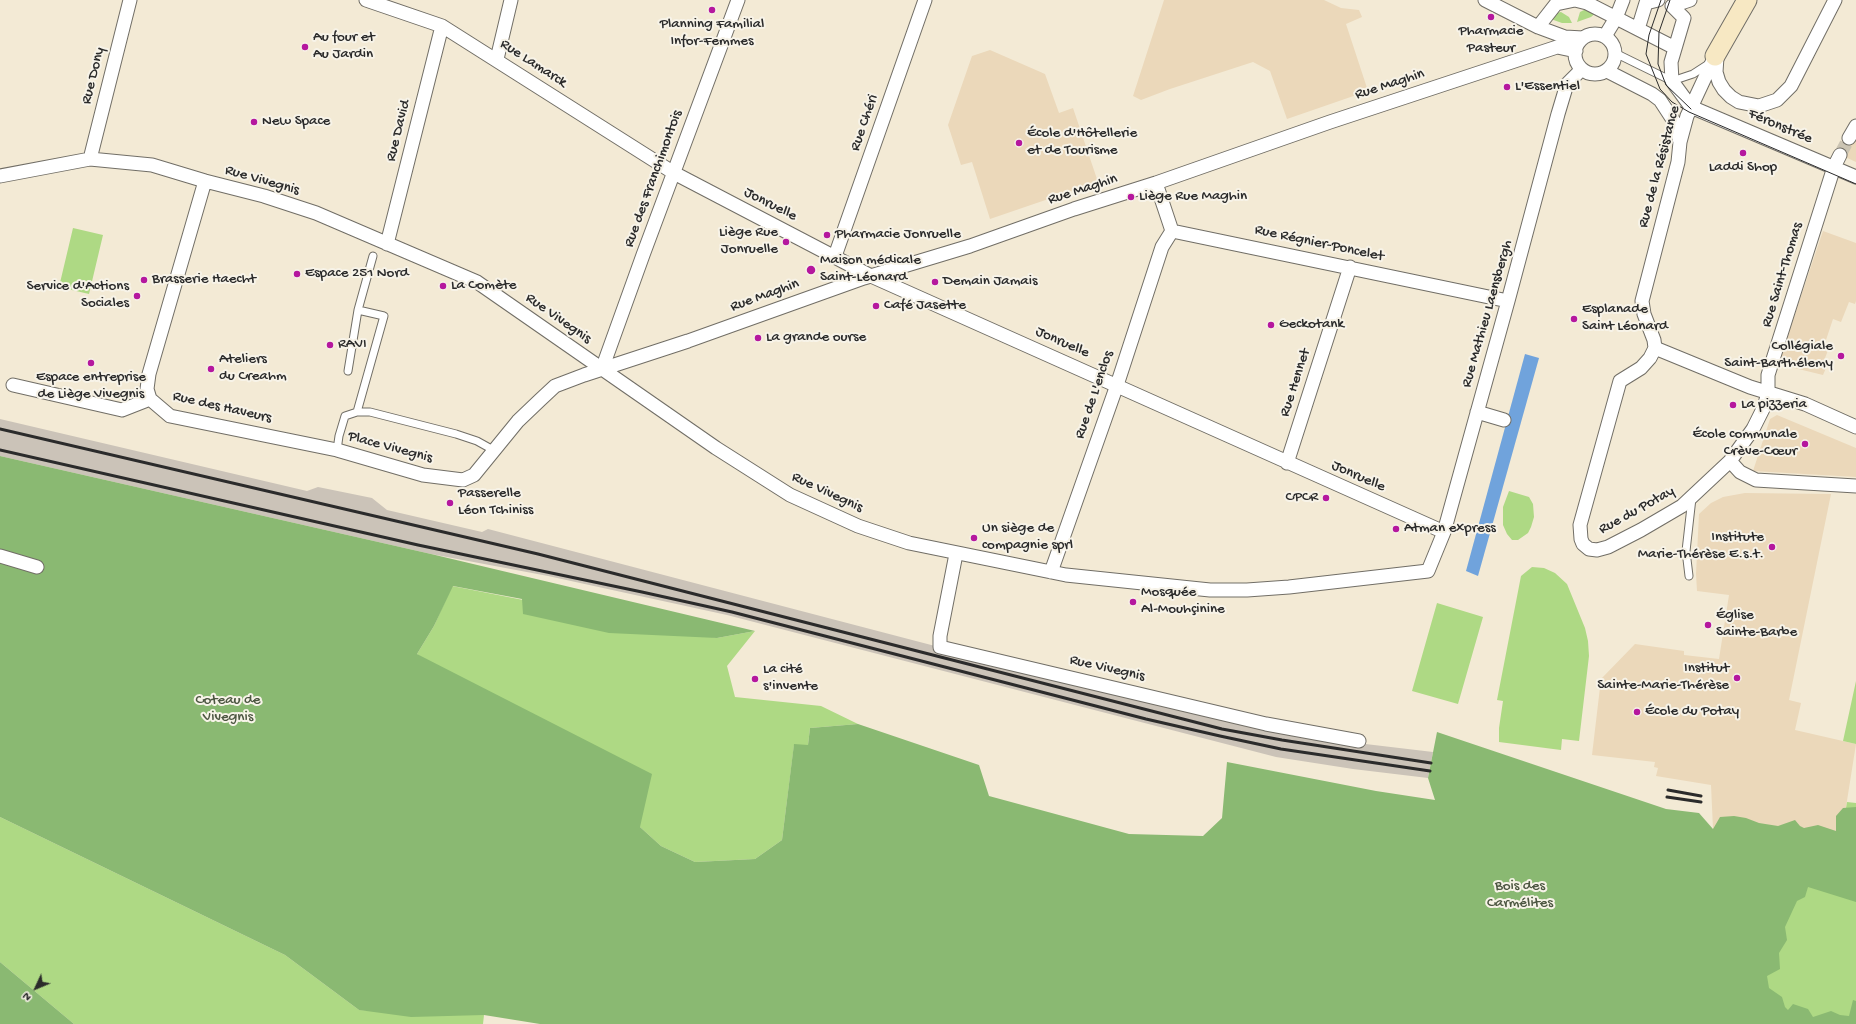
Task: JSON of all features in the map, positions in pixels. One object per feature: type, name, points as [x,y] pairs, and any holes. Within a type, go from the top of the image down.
[{"type":"street","name":"Rue Dony","points":[[90,159],[130,0]]},
{"type":"street","name":"Rue Lamarck","points":[[366,0],[442,26],[674,172]]},
{"type":"street","points":[[496,59],[511,0]]},
{"type":"street","name":"Rue des Franchimontois","points":[[602,370],[738,0]]},
{"type":"street","name":"Rue Chéri","points":[[835,256],[925,0]]},
{"type":"street","points":[[1485,0],[1538,28],[1565,37],[1583,38],[1594,34],[1605,36],[1613,44],[1615,53],[1613,62],[1607,71]]},
{"type":"street","points":[[1538,28],[1556,4],[1575,0],[1587,3],[1675,48]]},
{"type":"street","points":[[1605,36],[1616,18],[1623,0]]},
{"type":"street","points":[[1638,29],[1646,3],[1658,0]]},
{"type":"street","points":[[1690,0],[1672,6],[1684,18],[1671,62],[1672,81],[1692,107]]},
{"type":"street","points":[[1747,0],[1718,50],[1715,62],[1716,72],[1724,90],[1739,102],[1749,105],[1768,104],[1783,96],[1791,86],[1836,0]]},
{"type":"street","name":"Rue David","points":[[387,244],[442,26]]},
{"type":"street","points":[[1583,38],[1578,44],[1576,51],[1578,64],[1582,69],[1594,74],[1607,71],[1652,94],[1660,100],[1675,123],[1680,142]]},
{"type":"street","name":"Rue Maghin","points":[[602,370],[871,276],[970,246],[1330,122],[1557,47],[1576,51]]},
{"type":"street","name":"Rue de la Résistance","points":[[1655,348],[1654,340],[1643,308],[1642,301],[1644,290],[1678,162],[1680,142],[1692,107],[1718,50]]},
{"type":"street","name":"Rue Mathieu Laensbergh","points":[[1428,571],[1444,532],[1563,99],[1568,84],[1582,69]]},
{"type":"street","name":"Féronstrée","points":[[1692,107],[1856,177]]},
{"type":"street","points":[[1849,138],[1856,126]]},
{"type":"street","name":"Rue Saint-Thomas","points":[[1768,393],[1768,375],[1834,167],[1840,155]]},
{"type":"street","name":"Rue Vivegnis","points":[[0,176],[90,159],[152,165],[205,181],[264,196],[316,213],[477,282],[716,448],[790,495],[865,528],[909,542],[956,554],[1066,575],[1166,587],[1219,591],[1289,587],[1428,571]]},
{"type":"street","name":"Jonruelle","points":[[674,172],[871,276],[1444,532]]},
{"type":"street","points":[[150,399],[147,389],[149,374],[205,181]]},
{"type":"street","points":[[1156,183],[1172,231]]},
{"type":"street","name":"Rue Régnier-Poncelet","points":[[1172,231],[1508,301]]},
{"type":"street","name":"Rue de L'enclos","points":[[1051,572],[1117,385],[1162,246],[1172,231]]},
{"type":"street","name":"Rue Hennet","points":[[1287,463],[1350,267]]},
{"type":"street","points":[[1655,348],[1768,393],[1805,404],[1856,427]]},
{"type":"street","name":"Rue du Potay","points":[[1655,348],[1650,358],[1641,368],[1620,381],[1580,525],[1579,533],[1583,544],[1588,549],[1597,550],[1608,547],[1641,530],[1682,506],[1692,498],[1730,461],[1753,429],[1764,407],[1768,393]]},
{"type":"street","name":"Place Vivegnis","points":[[337,450],[423,475],[463,480],[474,475],[518,421],[556,386],[602,370]]},
{"type":"street","name":"Rue des Haveurs","points":[[13,385],[122,410],[127,410],[150,399],[170,416],[337,450]]},
{"type":"street","points":[[1477,412],[1504,420]]},
{"type":"street","points":[[1730,461],[1740,472],[1756,480],[1856,486]]},
{"type":"street","name":"Rue Vivegnis","points":[[956,554],[940,636],[940,647],[1266,724],[1359,741]]},
{"type":"street","points":[[0,556],[37,567]]},
{"type":"lane","points":[[1615,53],[1672,81],[1693,74],[1709,64],[1718,50]]},
{"type":"lane","points":[[348,371],[358,310],[373,256]]},
{"type":"lane","points":[[357,412],[384,316],[358,310]]},
{"type":"lane","name":"Place Vivegnis","points":[[337,450],[338,436],[345,416],[357,412],[370,412],[456,434],[478,441],[495,451]]},
{"type":"lane","points":[[1689,576],[1686,551],[1692,498]]},
{"type":"shaded area","points":[[1164,0],[1324,0],[1341,8],[1359,10],[1362,17],[1346,24],[1368,91],[1287,119],[1270,71],[1253,62],[1141,100],[1133,96]]},
{"type":"shaded area","name":"École d'Hôtellerie et de Tourisme","points":[[990,50],[1045,74],[1059,113],[1073,108],[1098,182],[990,219],[972,162],[961,165],[948,125],[972,56]]},
{"type":"shaded area","points":[[1856,132],[1856,162],[1843,156]]},
{"type":"shaded area","points":[[1823,231],[1856,243],[1856,301],[1855,304],[1849,302],[1841,322],[1833,319],[1825,343],[1830,345],[1822,366],[1826,368],[1823,375],[1778,364]]},
{"type":"shaded area","name":"École communale Crève-Cœur","points":[[1777,415],[1856,448],[1856,477],[1753,471],[1770,419]]},
{"type":"shaded area","points":[[0,419],[307,491],[318,487],[372,498],[387,510],[482,532],[488,529],[1149,702],[1357,743],[1433,752],[1428,778],[1353,769],[1276,757],[727,615],[548,576],[431,554],[0,456]]},
{"type":"shaded area","name":"Institut Sainte-Marie-Thérèse","points":[[1745,493],[1831,494],[1789,700],[1801,703],[1795,730],[1856,744],[1839,851],[1713,829],[1711,785],[1656,776],[1658,768],[1654,767],[1655,762],[1592,755],[1601,679],[1635,644],[1684,651],[1684,655],[1719,659],[1729,595],[1697,591],[1696,574],[1699,514],[1711,503],[1723,497]]},
{"type":"green space","points":[[1588,8],[1598,11],[1591,17],[1577,22],[1580,12]]},
{"type":"green space","points":[[1561,12],[1569,17],[1572,23],[1562,23],[1548,18]]},
{"type":"green space","points":[[73,228],[103,235],[89,294],[59,287]]},
{"type":"green space","name":"Coteau de Vivegnis","points":[[0,456],[431,554],[755,631],[717,638],[609,633],[523,614],[522,599],[453,586],[434,626],[417,654],[652,774],[640,827],[661,846],[695,862],[755,859],[782,840],[794,744],[808,745],[810,728],[858,724],[979,765],[989,796],[1129,834],[1203,836],[1222,818],[1227,762],[1376,791],[1435,800],[1428,778],[1437,732],[1666,809],[1699,813],[1713,829],[1720,817],[1734,816],[1746,818],[1759,823],[1778,826],[1795,820],[1804,828],[1818,825],[1836,831],[1836,816],[1843,808],[1856,807],[1856,902],[1808,887],[1805,897],[1797,901],[1785,927],[1787,940],[1779,953],[1780,969],[1767,976],[1769,988],[1782,997],[1785,1007],[1788,1010],[1793,1004],[1808,1009],[1813,1017],[1831,1011],[1840,1015],[1849,1016],[1853,1000],[1856,1001],[1856,1024],[540,1024],[484,1015],[411,1017],[359,1010],[285,955],[0,817]]},
{"type":"green space","points":[[1509,491],[1529,497],[1533,504],[1534,517],[1531,527],[1528,533],[1518,540],[1512,540],[1507,534],[1503,525],[1503,507]]},
{"type":"green space","points":[[1532,567],[1544,568],[1555,573],[1567,584],[1585,628],[1588,641],[1589,656],[1579,741],[1562,739],[1561,750],[1499,742],[1499,728],[1503,701],[1497,700],[1521,576]]},
{"type":"green space","points":[[452,586],[717,638],[755,631],[727,666],[735,697],[821,706],[858,724],[810,728],[808,745],[794,745],[782,840],[755,859],[695,862],[661,846],[640,827],[417,654],[434,626]]},
{"type":"green space","points":[[1437,603],[1483,617],[1458,704],[1412,691]]},
{"type":"green space","points":[[1856,681],[1856,744],[1843,741]]},
{"type":"green space","points":[[1847,802],[1856,803],[1856,1024],[1663,1024],[1839,851]]},
{"type":"green space","points":[[0,817],[285,955],[359,1010],[484,1015],[483,1024],[74,1024],[0,962]]},
{"type":"green space","points":[[0,962],[74,1024],[0,1024]]},
{"type":"water","points":[[1525,354],[1539,358],[1478,576],[1466,571]]},
{"type":"tunnel","points":[[1840,155],[1849,138]]},
{"type":"tram line","points":[[1661,0],[1649,35],[1646,54],[1660,89],[1672,102],[1689,112],[1856,184]]},
{"type":"tram line","points":[[1670,0],[1659,32],[1658,64],[1666,85],[1691,109]]},
{"type":"railway","points":[[0,429],[538,554],[1222,729],[1282,740],[1431,763]]},
{"type":"railway","points":[[0,450],[418,545],[732,612],[1146,719],[1220,736],[1281,749],[1430,771]]},
{"type":"railway","points":[[1668,790],[1701,796]]},
{"type":"railway","points":[[1667,797],[1701,802]]},
{"type":"place","name":"Planning Familial Infor-Femmes","points":[[712,10]]},
{"type":"place","name":"Pharmacie Pasteur","points":[[1491,17]]},
{"type":"place","name":"Au four et Au Jardin","points":[[305,47]]},
{"type":"place","name":"L'Essentiel","points":[[1507,87]]},
{"type":"place","name":"New Space","points":[[254,122]]},
{"type":"place","name":"École d'Hôtellerie et de Tourisme","points":[[1019,143]]},
{"type":"place","name":"Laddi Shop","points":[[1743,153]]},
{"type":"place","name":"Liège Rue Maghin","points":[[1131,197]]},
{"type":"place","name":"Pharmacie Jonruelle","points":[[827,235]]},
{"type":"place","name":"Liège Rue Jonruelle","points":[[786,242]]},
{"type":"place","name":"Maison médicale Saint-Léonard","points":[[811,270]]},
{"type":"place","name":"Espace 251 Nord","points":[[297,274]]},
{"type":"place","name":"Brasserie Haecht","points":[[144,280]]},
{"type":"place","name":"Demain Jamais","points":[[935,282]]},
{"type":"place","name":"La Comète","points":[[443,286]]},
{"type":"place","name":"Service d'Actions Sociales","points":[[137,296]]},
{"type":"place","name":"Café Jasette","points":[[876,306]]},
{"type":"place","name":"Esplanade Saint Léonard","points":[[1574,319]]},
{"type":"place","name":"Geckotank","points":[[1271,325]]},
{"type":"place","name":"La grande ourse","points":[[758,338]]},
{"type":"place","name":"RAVI","points":[[330,345]]},
{"type":"place","name":"Collégiale Saint-Barthélemy","points":[[1841,356]]},
{"type":"place","name":"Espace entreprise de Liège Vivegnis","points":[[91,363]]},
{"type":"place","name":"Ateliers du Creahm","points":[[211,369]]},
{"type":"place","name":"La pizzeria","points":[[1733,405]]},
{"type":"place","name":"École communale Crève-Cœur","points":[[1805,444]]},
{"type":"place","name":"CPCR","points":[[1326,498]]},
{"type":"place","name":"Passerelle Léon Tchiniss","points":[[450,503]]},
{"type":"place","name":"Atman express","points":[[1396,529]]},
{"type":"place","name":"Un siège de compagnie sprl","points":[[974,538]]},
{"type":"place","name":"Institute Marie-Thérèse E.s.t.","points":[[1772,547]]},
{"type":"place","name":"Mosquée Al-Mouhçinine","points":[[1133,602]]},
{"type":"place","name":"Église Sainte-Barbe","points":[[1708,625]]},
{"type":"place","name":"Institut Sainte-Marie-Thérèse","points":[[1737,678]]},
{"type":"place","name":"La cité s'invente","points":[[755,679]]},
{"type":"place","name":"École du Potay","points":[[1637,712]]},
{"type":"park label","name":"Bois des Carmélites","points":[[1520,896]]}]
